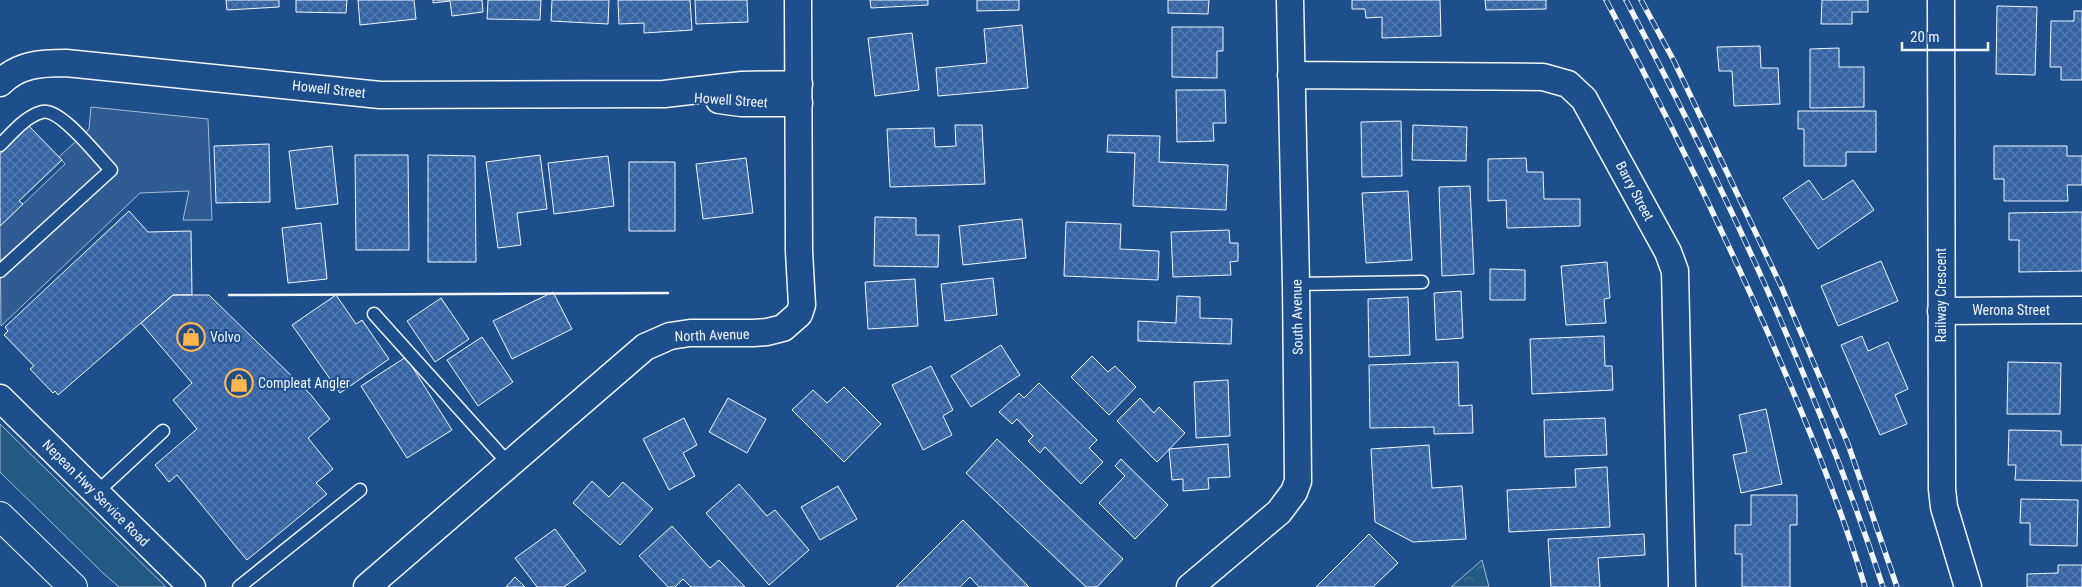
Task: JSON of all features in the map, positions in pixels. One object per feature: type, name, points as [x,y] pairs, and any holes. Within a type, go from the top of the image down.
[{"type":"highway","points":[[0,516],[73,587]]},
{"type":"street","name":"North Avenue","points":[[367,587],[645,347],[656,340],[690,333],[752,334],[767,332],[783,328],[799,314],[802,305],[799,251],[798,0]]},
{"type":"street","name":"South Avenue","points":[[1190,587],[1279,512],[1291,497],[1298,480],[1290,0]]},
{"type":"street","name":"Railway Crescent","points":[[1941,0],[1942,489],[1944,507],[1968,587]]},
{"type":"street","name":"Howell Street","points":[[0,83],[8,75],[30,65],[66,63],[380,95],[664,94],[741,103],[799,93]]},
{"type":"street","name":"Barry Street","points":[[1291,75],[1543,77],[1568,84],[1579,92],[1599,124],[1668,252],[1675,271],[1682,587]]},
{"type":"street","name":"Werona Street","points":[[1941,310],[2082,310]]},
{"type":"street","name":"Nepean Hwy Service Road","points":[[0,398],[192,587]]},
{"type":"lane","points":[[0,145],[29,118],[41,112],[52,112],[70,126],[111,170],[0,271]]},
{"type":"lane","points":[[1296,284],[1422,282]]},
{"type":"lane","points":[[374,314],[510,464]]},
{"type":"lane","points":[[96,493],[163,431]]},
{"type":"lane","points":[[239,587],[360,490]]},
{"type":"green space","points":[[0,424],[166,587],[119,587],[0,472]]},
{"type":"green space","points":[[1482,560],[1489,587],[1451,587]]},
{"type":"shaded area","points":[[91,107],[208,119],[212,220],[183,220],[189,191],[140,193],[1,326],[0,226],[65,164],[59,157],[89,129]]},
{"type":"building","points":[[226,0],[279,0],[279,7],[227,10]]},
{"type":"building","points":[[296,0],[347,0],[346,13],[296,12]]},
{"type":"building","points":[[358,0],[414,0],[416,19],[360,25]]},
{"type":"building","points":[[433,0],[482,0],[483,12],[452,16],[450,1],[433,3]]},
{"type":"building","points":[[488,0],[541,0],[540,20],[487,19]]},
{"type":"building","points":[[552,0],[609,0],[608,24],[551,21]]},
{"type":"building","points":[[618,0],[690,0],[692,30],[644,33],[644,23],[619,24]]},
{"type":"building","points":[[695,0],[747,0],[748,22],[696,24]]},
{"type":"building","points":[[870,0],[928,0],[928,5],[871,8]]},
{"type":"building","points":[[977,0],[1019,0],[1019,10],[977,11]]},
{"type":"building","points":[[1168,0],[1209,0],[1208,14],[1168,13]]},
{"type":"building","points":[[1352,0],[1440,0],[1441,36],[1382,38],[1382,17],[1366,18],[1365,9],[1352,9]]},
{"type":"building","points":[[1485,0],[1546,0],[1546,9],[1486,10]]},
{"type":"building","points":[[1822,0],[1868,0],[1868,12],[1852,12],[1852,24],[1821,24]]},
{"type":"building","points":[[1997,6],[2037,7],[2035,75],[1996,74]]},
{"type":"building","points":[[2074,11],[2082,11],[2082,80],[2061,80],[2061,67],[2050,67],[2051,21],[2074,21]]},
{"type":"building","points":[[1022,25],[1028,88],[938,96],[936,68],[987,63],[984,29]]},
{"type":"building","points":[[1172,27],[1223,27],[1223,51],[1217,51],[1217,78],[1172,77]]},
{"type":"building","points":[[912,33],[919,90],[875,96],[868,38]]},
{"type":"building","points":[[1760,46],[1761,68],[1778,68],[1780,104],[1734,106],[1732,71],[1719,71],[1717,47]]},
{"type":"building","points":[[1839,48],[1839,67],[1864,67],[1864,107],[1810,108],[1810,49]]},
{"type":"building","points":[[1176,90],[1225,90],[1226,123],[1213,123],[1214,141],[1177,142]]},
{"type":"building","points":[[1798,111],[1876,111],[1876,152],[1846,152],[1846,166],[1804,166],[1804,129],[1798,129]]},
{"type":"building","points":[[1401,121],[1402,176],[1362,177],[1361,122]]},
{"type":"building","points":[[955,125],[982,125],[985,184],[890,187],[887,129],[934,128],[935,147],[956,146]]},
{"type":"building","points":[[1413,125],[1467,127],[1466,161],[1412,160]]},
{"type":"building","points":[[29,126],[62,160],[19,201],[23,204],[0,226],[0,154]]},
{"type":"building","points":[[1108,135],[1160,136],[1159,162],[1228,165],[1226,210],[1133,206],[1135,153],[1107,152]]},
{"type":"building","points":[[269,144],[270,202],[216,203],[214,146]]},
{"type":"building","points":[[332,146],[338,204],[296,209],[289,151]]},
{"type":"building","points":[[1994,146],[2067,146],[2067,156],[2082,156],[2082,185],[2067,185],[2068,201],[2004,201],[2004,179],[1994,179]]},
{"type":"building","points":[[355,155],[408,155],[409,250],[356,250]]},
{"type":"building","points":[[428,155],[475,156],[476,262],[428,262]]},
{"type":"building","points":[[540,155],[547,209],[517,213],[521,245],[498,248],[486,162]]},
{"type":"building","points":[[608,156],[614,206],[554,214],[548,163]]},
{"type":"building","points":[[746,158],[753,213],[703,219],[696,164]]},
{"type":"building","points":[[1526,158],[1527,172],[1543,172],[1544,199],[1580,199],[1580,226],[1507,228],[1506,200],[1488,201],[1488,159]]},
{"type":"building","points":[[629,162],[675,162],[675,231],[629,231]]},
{"type":"building","points":[[1809,180],[1823,200],[1853,180],[1874,210],[1818,249],[1783,198]]},
{"type":"building","points":[[1470,186],[1474,274],[1442,276],[1439,187]]},
{"type":"building","points":[[1408,191],[1412,260],[1366,263],[1362,193]]},
{"type":"building","points":[[129,211],[148,232],[191,231],[192,295],[173,295],[58,395],[55,391],[53,393],[30,369],[34,366],[4,335],[8,331],[5,327]]},
{"type":"building","points":[[2082,212],[2082,271],[2019,272],[2019,240],[2009,240],[2009,213]]},
{"type":"building","points":[[875,217],[916,218],[916,235],[939,235],[938,267],[874,266]]},
{"type":"building","points":[[1022,219],[1026,258],[963,265],[959,226]]},
{"type":"building","points":[[1066,222],[1121,224],[1120,249],[1159,251],[1158,280],[1064,276]]},
{"type":"building","points":[[321,223],[327,279],[288,283],[282,228]]},
{"type":"building","points":[[1229,230],[1230,243],[1238,243],[1238,261],[1230,262],[1231,275],[1173,277],[1171,232]]},
{"type":"building","points":[[1881,261],[1898,301],[1838,326],[1821,286]]},
{"type":"building","points":[[1607,262],[1610,298],[1604,299],[1606,323],[1566,325],[1561,266]]},
{"type":"building","points":[[1490,269],[1525,270],[1525,300],[1490,300]]},
{"type":"building","points":[[993,278],[997,315],[945,321],[941,284]]},
{"type":"building","points":[[915,279],[918,326],[868,329],[865,282]]},
{"type":"building","points":[[1461,291],[1463,338],[1436,340],[1434,293]]},
{"type":"building","points":[[553,292],[572,329],[512,359],[493,321]]},
{"type":"building","points":[[173,295],[209,295],[311,395],[330,419],[308,438],[333,469],[316,483],[327,494],[247,560],[177,475],[169,482],[155,465],[197,429],[173,400],[192,383],[141,323]]},
{"type":"building","points":[[336,295],[356,324],[362,320],[389,359],[340,393],[292,325]]},
{"type":"building","points":[[1177,296],[1200,297],[1200,318],[1232,319],[1231,344],[1138,341],[1138,321],[1176,323]]},
{"type":"building","points":[[1408,297],[1410,355],[1369,357],[1368,299]]},
{"type":"building","points":[[441,298],[469,339],[435,362],[407,321]]},
{"type":"building","points":[[1604,336],[1605,366],[1612,366],[1613,390],[1532,394],[1530,339]]},
{"type":"building","points":[[1862,336],[1868,351],[1888,342],[1908,389],[1895,395],[1907,424],[1880,435],[1841,345]]},
{"type":"building","points":[[482,337],[513,382],[478,406],[447,360]]},
{"type":"building","points":[[1001,345],[1020,375],[971,407],[951,376]]},
{"type":"building","points":[[1092,356],[1108,372],[1115,366],[1136,387],[1109,415],[1071,377]]},
{"type":"building","points":[[406,357],[452,430],[407,458],[361,386]]},
{"type":"building","points":[[1458,362],[1459,406],[1472,405],[1473,433],[1434,434],[1434,427],[1370,428],[1369,365]]},
{"type":"building","points":[[2008,362],[2061,363],[2060,414],[2007,414]]},
{"type":"building","points":[[931,366],[953,410],[943,416],[952,435],[923,450],[892,385]]},
{"type":"building","points":[[1228,380],[1230,436],[1196,438],[1194,382]]},
{"type":"building","points":[[1039,383],[1097,440],[1089,448],[1103,462],[1081,484],[1045,447],[1040,453],[1028,441],[1033,436],[1017,419],[1012,424],[999,412],[1019,393],[1024,398]]},
{"type":"building","points":[[844,387],[881,424],[844,462],[792,410],[813,390],[827,403]]},
{"type":"building","points":[[728,398],[766,419],[747,453],[709,432]]},
{"type":"building","points":[[1140,398],[1154,413],[1159,407],[1185,433],[1157,462],[1117,421]]},
{"type":"building","points":[[1766,409],[1782,484],[1741,493],[1733,455],[1747,452],[1739,415]]},
{"type":"building","points":[[684,418],[697,445],[683,453],[695,476],[669,490],[643,439]]},
{"type":"building","points":[[1605,418],[1607,455],[1545,457],[1544,420]]},
{"type":"building","points":[[2009,430],[2061,431],[2061,445],[2082,445],[2082,481],[2015,480],[2016,465],[2008,465]]},
{"type":"building","points":[[997,439],[1123,559],[1097,587],[1086,587],[966,473]]},
{"type":"building","points":[[1228,444],[1230,477],[1208,478],[1209,489],[1183,491],[1183,479],[1172,480],[1169,449]]},
{"type":"building","points":[[1429,445],[1432,488],[1462,486],[1466,539],[1413,542],[1375,522],[1371,449]]},
{"type":"building","points":[[1121,459],[1168,505],[1135,539],[1099,503],[1125,476],[1115,466]]},
{"type":"building","points":[[1607,467],[1610,527],[1509,532],[1507,490],[1576,487],[1575,469]]},
{"type":"building","points":[[592,481],[609,497],[623,482],[653,509],[620,545],[573,503]]},
{"type":"building","points":[[739,484],[767,516],[775,510],[809,550],[769,585],[706,513]]},
{"type":"building","points":[[838,486],[857,519],[820,540],[801,507]]},
{"type":"building","points":[[1751,495],[1797,495],[1797,525],[1790,525],[1790,587],[1742,587],[1742,554],[1735,554],[1735,525],[1751,525]]},
{"type":"building","points":[[2021,499],[2078,500],[2077,546],[2030,545],[2030,523],[2020,523]]},
{"type":"building","points":[[963,520],[1029,587],[979,587],[970,577],[960,587],[896,587]]},
{"type":"building","points":[[672,526],[710,568],[719,560],[745,587],[691,587],[683,579],[675,587],[668,587],[639,556]]},
{"type":"building","points":[[555,529],[586,571],[564,587],[537,587],[515,558]]},
{"type":"building","points":[[1369,534],[1398,563],[1373,587],[1316,587]]},
{"type":"building","points":[[1644,534],[1645,555],[1598,558],[1600,587],[1551,587],[1548,539]]},
{"type":"building","points":[[2058,565],[2082,565],[2082,587],[2027,587],[2027,574],[2058,573]]},
{"type":"building","points":[[515,577],[525,587],[506,587]]},
{"type":"railway","points":[[1606,0],[1690,165],[1768,333],[1820,458],[1844,522],[1865,587]]},
{"type":"railway","points":[[1626,0],[1663,71],[1766,288],[1828,436],[1857,511],[1883,587]]},
{"type":"railway","points":[[1641,0],[1674,61],[1782,288],[1848,444],[1897,587]]},
{"type":"wall","points":[[229,295],[668,293]]},
{"type":"place","name":"Volvo","points":[[191,337]]},
{"type":"place","name":"Compleat Angler","points":[[239,383]]}]
